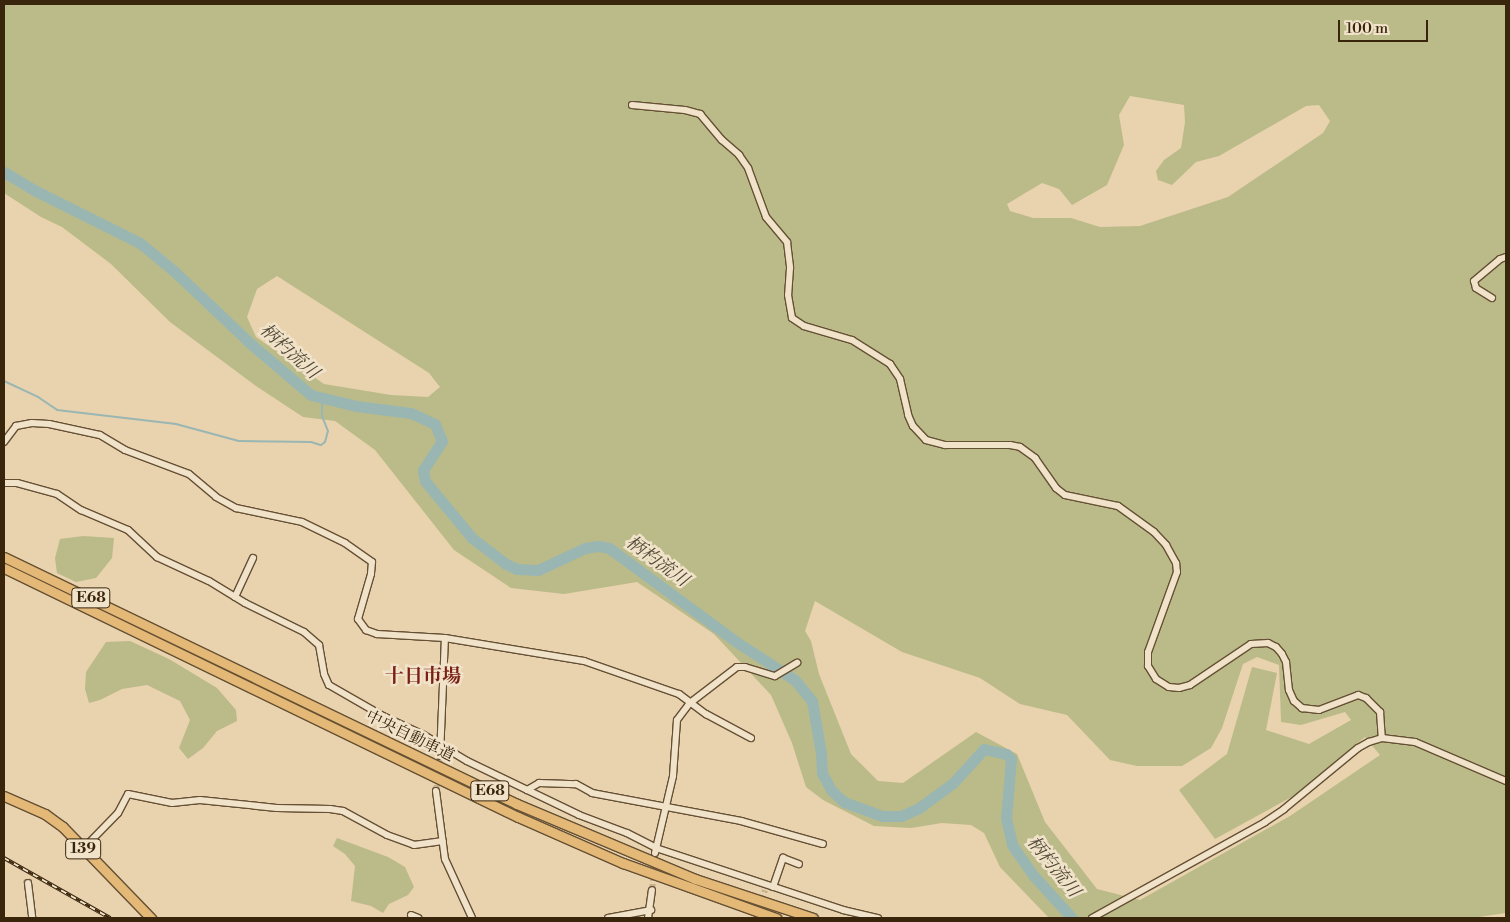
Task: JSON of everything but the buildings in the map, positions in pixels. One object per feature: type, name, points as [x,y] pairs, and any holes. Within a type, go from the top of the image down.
[{"type":"highway","name":"中央自動車道","points":[[4,557],[517,804],[695,879],[813,918]]},
{"type":"highway","name":"中央自動車道","points":[[4,568],[518,817],[632,866],[776,918]]},
{"type":"highway","name":"139","points":[[4,796],[45,814],[63,827],[151,918]]},
{"type":"street","points":[[632,105],[685,110],[700,114],[722,140],[739,155],[748,168],[766,217],[786,242],[790,268],[788,295],[792,318],[804,326],[852,340],[874,352],[890,364],[900,379],[908,415],[913,426],[926,440],[945,445],[1010,445],[1020,447],[1035,458],[1056,488],[1065,495],[1118,506],[1154,532],[1166,545],[1176,563],[1176,572],[1148,652],[1148,666],[1156,679],[1169,687],[1179,688],[1190,685],[1251,644],[1268,643],[1276,647],[1282,654],[1289,690],[1294,701],[1302,708],[1319,710],[1350,696],[1358,695],[1366,698],[1380,712],[1382,738]]},
{"type":"street","points":[[1492,298],[1476,288],[1474,280],[1500,259],[1506,257]]},
{"type":"street","points":[[4,442],[16,426],[32,423],[49,424],[100,435],[125,450],[189,474],[216,497],[236,508],[277,515],[302,522],[345,543],[372,562],[371,574],[358,619],[366,630],[377,634],[445,638],[584,661],[679,694],[690,703],[751,738]]},
{"type":"street","points":[[4,483],[17,483],[57,494],[81,510],[128,530],[157,557],[209,581],[312,638],[322,653],[324,674],[329,685],[467,761],[656,850],[843,910],[878,918]]},
{"type":"street","points":[[235,597],[253,558]]},
{"type":"street","points":[[440,756],[439,744],[445,638]]},
{"type":"street","points":[[656,850],[668,806],[676,750],[677,720],[690,703],[737,667],[745,666],[775,676],[797,663]]},
{"type":"street","points":[[1092,918],[1265,822],[1284,809],[1358,748],[1382,738],[1415,742],[1506,781]]},
{"type":"street","points":[[527,790],[539,784],[576,784],[592,793],[741,821],[823,844]]},
{"type":"street","points":[[436,791],[445,860],[472,918]]},
{"type":"street","points":[[83,849],[118,813],[128,794],[172,803],[200,800],[277,808],[330,808],[343,811],[387,835],[414,845],[442,841]]},
{"type":"street","points":[[768,887],[783,858],[799,864]]},
{"type":"street","points":[[28,883],[32,918]]},
{"type":"street","points":[[648,918],[651,910],[652,890]]},
{"type":"street","points":[[608,918],[651,910]]},
{"type":"street","points":[[411,915],[418,918]]},
{"type":"green space","points":[[4,4],[1506,4],[1506,913],[1472,918],[1049,918],[1000,867],[984,833],[971,825],[942,823],[911,828],[874,826],[823,800],[806,787],[792,743],[771,695],[714,634],[637,582],[564,594],[511,588],[454,550],[375,450],[335,421],[303,417],[256,386],[170,322],[111,264],[62,227],[41,217],[4,193]],"holes":[[[1130,96],[1184,105],[1185,122],[1181,148],[1164,160],[1156,171],[1158,180],[1172,185],[1196,162],[1219,156],[1306,106],[1319,105],[1330,121],[1323,133],[1228,197],[1140,226],[1100,227],[1071,218],[1033,218],[1010,211],[1007,204],[1042,183],[1059,189],[1072,205],[1107,185],[1124,145],[1119,115]],[[277,276],[429,373],[440,387],[428,397],[391,395],[324,384],[256,337],[247,317],[257,289]],[[815,601],[902,652],[980,678],[1020,704],[1067,715],[1110,760],[1137,766],[1182,766],[1211,748],[1222,728],[1243,664],[1257,657],[1279,665],[1281,722],[1301,725],[1345,712],[1351,720],[1309,744],[1266,730],[1277,673],[1252,667],[1227,754],[1179,790],[1215,839],[1297,794],[1365,737],[1380,755],[1290,816],[1140,900],[1097,889],[1045,822],[1017,754],[976,732],[903,783],[878,781],[851,754],[819,674],[811,641],[805,631]]]},
{"type":"green space","points":[[83,536],[114,538],[112,558],[96,578],[76,582],[57,573],[55,558],[60,539]]},
{"type":"green space","points":[[130,641],[169,659],[217,688],[236,710],[237,721],[217,731],[203,748],[188,759],[179,748],[190,720],[180,701],[147,685],[122,689],[100,700],[89,703],[85,689],[86,672],[106,642]]},
{"type":"green space","points":[[337,838],[388,857],[405,867],[414,887],[408,895],[389,904],[383,913],[371,906],[351,901],[355,866],[345,854],[333,846]]},
{"type":"waterway","name":"柄杓流川","points":[[4,172],[34,190],[140,243],[174,271],[252,345],[311,395],[356,406],[411,413],[435,424],[442,441],[423,470],[425,481],[472,538],[506,564],[517,569],[538,570],[585,548],[598,546],[609,548],[738,643],[795,680],[812,701],[821,753],[822,773],[831,790],[844,802],[882,816],[901,816],[919,808],[953,783],[984,749],[1006,754],[1011,759],[1006,818],[1012,845],[1033,875],[1072,918]]},
{"type":"waterway","points":[[4,381],[38,397],[57,410],[176,424],[239,441],[311,442],[321,445],[325,442],[328,431],[322,416],[322,399]]},
{"type":"tunnel","points":[[436,791],[440,756]]},
{"type":"tunnel","points":[[652,890],[655,859]]},
{"type":"tunnel","points":[[756,918],[765,890]]},
{"type":"railway","points":[[4,858],[110,918]]},
{"type":"district","name":"十日市場","points":[[423,677]]}]
